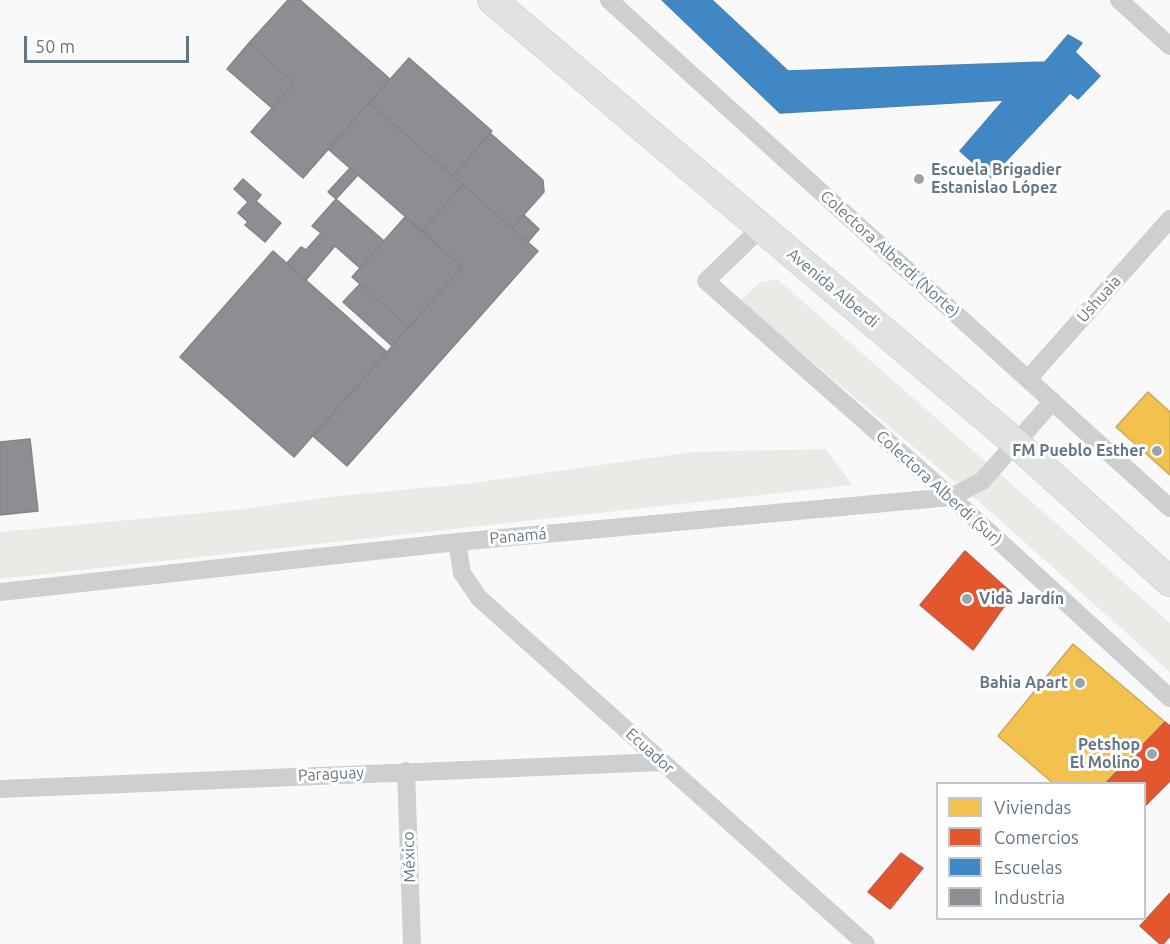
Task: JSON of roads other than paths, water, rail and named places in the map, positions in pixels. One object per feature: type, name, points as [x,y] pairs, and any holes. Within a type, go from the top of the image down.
[{"type":"main road","name":"Avenida Alberdi","points":[[492,0],[1017,444],[1170,582]]},
{"type":"street","name":"Colectora Alberdi (Norte)","points":[[609,0],[1170,508]]},
{"type":"street","points":[[1119,0],[1170,46]]},
{"type":"street","name":"Ushuaia","points":[[1028,379],[1170,219]]},
{"type":"street","name":"Colectora Alberdi (Sur)","points":[[761,228],[706,281],[951,497],[1170,698]]},
{"type":"street","name":"Panamá","points":[[0,592],[457,542],[951,497],[982,482],[1053,401]]},
{"type":"street","name":"Ecuador","points":[[457,542],[462,573],[479,598],[866,944]]},
{"type":"street","name":"Paraguay","points":[[0,789],[662,762]]},
{"type":"street","name":"México","points":[[406,771],[412,944]]},
{"type":"place","name":"Escuela Brigadier Estanislao López","points":[[919,179]]},
{"type":"place","name":"FM Pueblo Esther","points":[[1157,451]]},
{"type":"place","name":"Vida Jardín","points":[[967,599]]},
{"type":"place","name":"Bahia Apart","points":[[1080,683]]},
{"type":"place","name":"Petshop El Molino","points":[[1152,754]]}]
